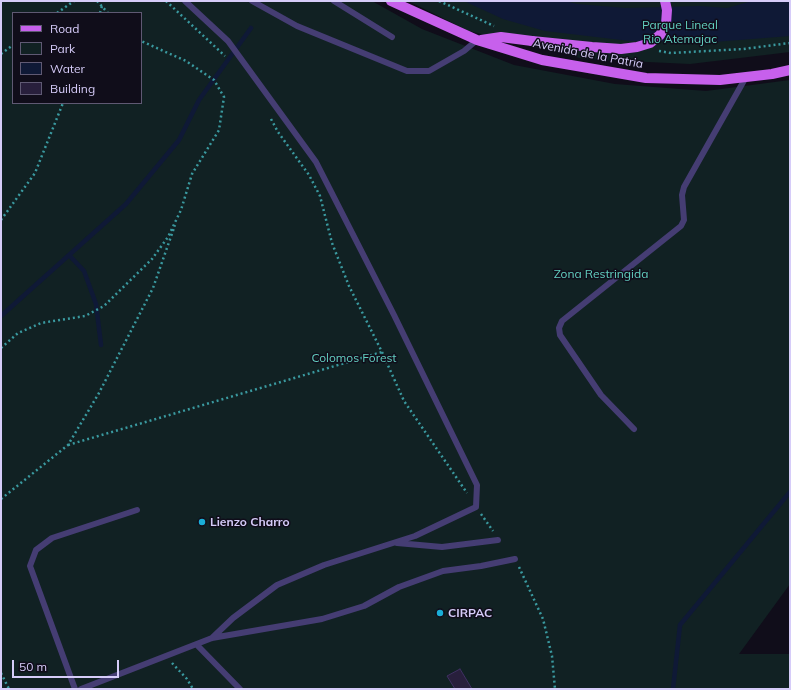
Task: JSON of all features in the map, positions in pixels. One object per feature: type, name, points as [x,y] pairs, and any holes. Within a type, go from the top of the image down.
[{"type":"main road","name":"Avenida de la Patria","points":[[391,1],[477,40],[542,60],[646,78],[720,80],[772,74],[790,70]]},
{"type":"main road","points":[[477,40],[501,38],[614,48],[638,47],[650,43],[660,35],[666,24],[667,10],[665,1]]},
{"type":"lane","points":[[185,1],[228,41],[316,162],[394,315],[477,486],[476,507],[415,536],[324,565],[277,585],[233,618],[212,638]]},
{"type":"lane","points":[[252,1],[296,26],[407,71],[429,71],[464,51],[477,40]]},
{"type":"lane","points":[[334,1],[392,37]]},
{"type":"lane","points":[[634,429],[601,395],[560,335],[559,328],[562,321],[680,226],[684,220],[682,195],[684,187],[746,77]]},
{"type":"lane","points":[[74,689],[30,566],[36,550],[52,538],[137,510]]},
{"type":"lane","points":[[394,542],[442,547],[498,540]]},
{"type":"lane","points":[[82,689],[212,638],[322,619],[364,606],[399,587],[443,571],[481,566],[515,559]]},
{"type":"lane","points":[[196,645],[240,689]]},
{"type":"path","points":[[58,12],[74,1]]},
{"type":"path","points":[[97,1],[107,12]]},
{"type":"path","points":[[166,1],[229,59]]},
{"type":"path","points":[[439,1],[491,25],[497,26]]},
{"type":"path","points":[[100,12],[102,6]]},
{"type":"path","points":[[1,499],[68,445],[99,394],[154,288],[192,174],[219,130],[224,96],[214,80],[186,61],[142,42]]},
{"type":"path","points":[[1,54],[12,46]]},
{"type":"path","points":[[1,220],[35,173],[64,104]]},
{"type":"path","points":[[271,118],[278,132],[309,175],[320,196],[335,250],[349,286],[382,352],[404,401],[498,540]]},
{"type":"path","points":[[1,348],[18,334],[41,323],[85,316],[104,306],[152,259],[168,237],[181,210]]},
{"type":"path","points":[[68,445],[382,352]]},
{"type":"path","points":[[515,559],[543,619],[552,656],[555,689]]},
{"type":"path","points":[[166,657],[187,679],[193,689]]},
{"type":"path","points":[[1,673],[9,689]]},
{"type":"green space","name":"Colomos Forest","points":[[1,1],[372,1],[422,29],[514,65],[615,84],[706,91],[790,80],[790,584],[739,654],[790,654],[790,689],[1,689]]},
{"type":"green space","name":"Parque Lineal Rio Atemajac","points":[[408,1],[790,1],[790,52],[690,64],[584,59],[469,31]]},
{"type":"water","points":[[464,1],[565,1],[577,4],[626,8],[700,6],[727,8],[752,1],[790,1],[790,36],[714,42],[630,41],[545,31],[503,19]]},
{"type":"building","points":[[460,669],[472,689],[455,689],[447,676]]},
{"type":"waterway","points":[[1,316],[126,204],[179,140],[199,100],[251,28]]},
{"type":"waterway","points":[[69,255],[84,271],[96,304],[101,345]]},
{"type":"waterway","points":[[673,689],[680,625],[790,492]]},
{"type":"place","name":"Lienzo Charro","points":[[202,522]]},
{"type":"place","name":"CIRPAC","points":[[440,613]]},
{"type":"park label","name":"Zona Restringida","points":[[601,274]]}]
